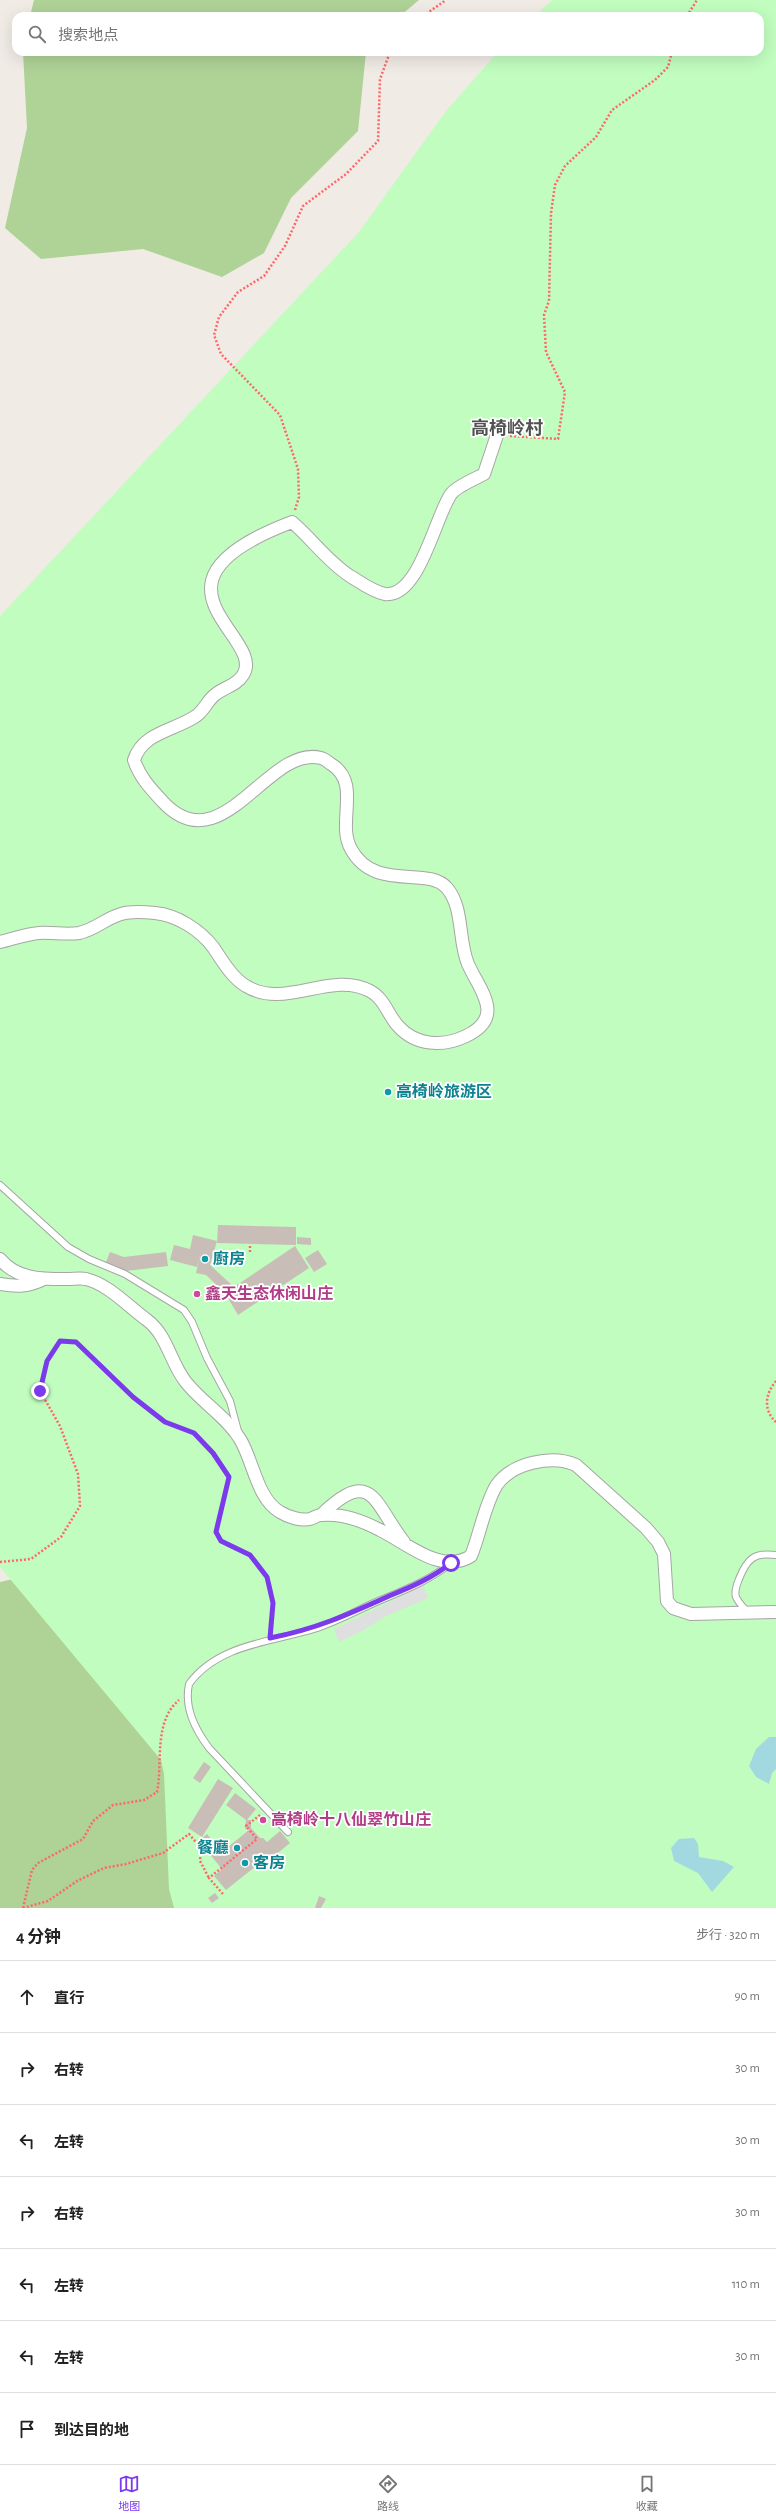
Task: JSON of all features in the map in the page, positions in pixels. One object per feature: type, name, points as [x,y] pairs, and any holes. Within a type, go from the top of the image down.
[{"type":"street","points":[[0,942],[39,933],[82,932],[122,914],[157,913],[184,922],[210,944],[226,966],[246,986],[265,993],[288,994],[344,985],[370,990],[384,1004],[398,1026],[418,1042],[447,1043],[467,1036],[482,1026],[488,1011],[485,996],[468,964],[462,944],[456,905],[453,898],[446,886],[429,878],[400,878],[376,872],[358,858],[346,838],[348,789],[339,769],[321,758],[297,759],[226,811],[206,822],[186,818],[172,812],[146,784],[138,772],[134,760],[137,750],[145,740],[197,716],[215,694],[235,684],[244,674],[246,664],[242,654],[214,608],[210,585],[220,564],[236,548],[260,534],[292,522],[309,536],[328,559],[364,585],[386,594],[401,590],[412,580],[451,493],[484,474],[497,434]]},
{"type":"street","points":[[0,1259],[21,1275],[44,1279],[86,1279],[104,1288],[150,1322],[159,1331],[186,1382],[214,1409],[240,1438],[256,1480],[279,1512],[292,1517],[308,1520],[321,1515],[347,1494],[366,1492],[377,1499],[396,1532],[408,1546]]},
{"type":"street","points":[[0,1284],[17,1287],[30,1286],[44,1279]]},
{"type":"street","points":[[321,1515],[344,1517],[365,1523],[436,1560],[451,1563],[463,1561],[471,1556],[491,1496],[497,1485],[506,1475],[533,1462],[550,1459],[566,1460],[576,1465],[646,1528],[658,1542],[664,1554],[667,1600],[673,1608],[691,1614],[776,1612]]},
{"type":"lane","points":[[0,1185],[68,1247],[88,1259],[125,1274],[184,1310],[192,1322],[207,1358],[230,1401],[240,1438]]},
{"type":"lane","points":[[747,1612],[736,1598],[735,1592],[745,1565],[750,1558],[757,1555],[776,1555]]},
{"type":"lane","points":[[288,1832],[209,1748],[198,1733],[188,1705],[187,1693],[189,1684],[204,1668],[240,1649],[270,1638],[314,1629],[436,1575],[451,1563]]},
{"type":"path","points":[[429,12],[446,0]]},
{"type":"path","points":[[690,12],[697,0]]},
{"type":"path","points":[[292,522],[299,498],[298,469],[280,415],[221,354],[214,335],[219,317],[238,292],[264,276],[286,246],[303,206],[346,174],[378,141],[380,79],[389,56]]},
{"type":"path","points":[[497,434],[558,439],[565,392],[546,352],[544,315],[549,301],[551,213],[555,185],[564,166],[596,137],[612,110],[656,80],[668,67],[671,56]]},
{"type":"path","points":[[250,1244],[250,1252]]},
{"type":"path","points":[[0,1562],[31,1559],[61,1537],[80,1506],[78,1474],[63,1433],[40,1391],[47,1361],[60,1341],[76,1342],[138,1402],[165,1422],[194,1433],[213,1453],[229,1477],[216,1532],[221,1541],[250,1555],[267,1577],[273,1603],[270,1638]]},
{"type":"path","points":[[776,1381],[768,1392],[767,1401],[768,1410],[776,1422]]},
{"type":"path","points":[[187,1693],[174,1704],[165,1724],[162,1734],[157,1792],[144,1800],[113,1805],[93,1821],[84,1839],[38,1863],[32,1870],[23,1908],[48,1901],[77,1881],[104,1868],[126,1864],[163,1852],[189,1834],[201,1848],[200,1861],[209,1878],[223,1894]]},
{"type":"path","points":[[209,1878],[257,1839],[246,1826],[266,1810]]},
{"type":"green space","points":[[34,0],[419,0],[405,12],[31,12]]},
{"type":"green space","name":"高椅岭旅游区","points":[[552,0],[776,0],[776,1908],[174,1908],[169,1889],[164,1774],[161,1760],[0,1567],[0,616],[359,232],[446,111],[494,56],[764,56],[764,12],[539,12]]},
{"type":"green space","points":[[23,56],[366,56],[358,131],[291,198],[264,253],[222,277],[143,249],[41,259],[5,228],[27,128]]},
{"type":"green space","points":[[61,1568],[311,1908],[0,1908],[0,1582]]},
{"type":"shaded area","points":[[423,1586],[428,1598],[384,1617],[364,1630],[339,1642],[334,1629]]},
{"type":"water","points":[[769,1737],[776,1737],[776,1769],[772,1773],[769,1784],[756,1777],[749,1766],[756,1749]]},
{"type":"water","points":[[694,1838],[698,1844],[699,1857],[723,1861],[734,1867],[712,1892],[698,1873],[674,1861],[671,1848],[679,1839]]},
{"type":"building","points":[[218,1225],[296,1227],[296,1245],[217,1243]]},
{"type":"building","points":[[193,1235],[217,1241],[210,1265],[234,1287],[295,1246],[309,1268],[238,1315],[225,1293],[206,1275],[196,1273],[201,1251],[197,1267],[170,1260],[174,1245],[190,1249]]},
{"type":"building","points":[[297,1237],[311,1238],[311,1245],[297,1244]]},
{"type":"building","points":[[318,1250],[327,1264],[314,1272],[305,1258]]},
{"type":"building","points":[[110,1252],[124,1257],[166,1252],[168,1266],[126,1271],[106,1262]]},
{"type":"building","points":[[204,1762],[211,1767],[200,1783],[193,1778]]},
{"type":"building","points":[[218,1779],[233,1788],[202,1837],[188,1828]]},
{"type":"building","points":[[235,1793],[256,1809],[247,1820],[251,1820],[251,1828],[260,1838],[263,1838],[267,1842],[280,1831],[290,1843],[273,1857],[271,1854],[226,1890],[214,1876],[222,1869],[199,1841],[207,1834],[222,1852],[250,1829],[245,1829],[246,1820],[226,1805]]},
{"type":"building","points":[[215,1893],[219,1898],[212,1903],[208,1898]]},
{"type":"building","points":[[319,1896],[326,1899],[321,1908],[315,1908]]},
{"type":"place","name":"高椅岭旅游区","points":[[388,1092]]},
{"type":"place","name":"廚房","points":[[205,1259]]},
{"type":"place","name":"鑫天生态休闲山庄","points":[[197,1294]]},
{"type":"place","name":"高椅岭十八仙翠竹山庄","points":[[263,1820]]},
{"type":"place","name":"餐廳","points":[[237,1848]]},
{"type":"place","name":"客房","points":[[245,1863]]},
{"type":"district","name":"高椅岭村","points":[[507,429]]},
{"type":"route","points":[[40,1391],[47,1361],[60,1341],[76,1342],[133,1397],[165,1422],[194,1433],[213,1453],[229,1477],[216,1532],[221,1541],[250,1555],[267,1577],[273,1603],[270,1638],[314,1629],[343,1617],[436,1575],[451,1563]]}]
